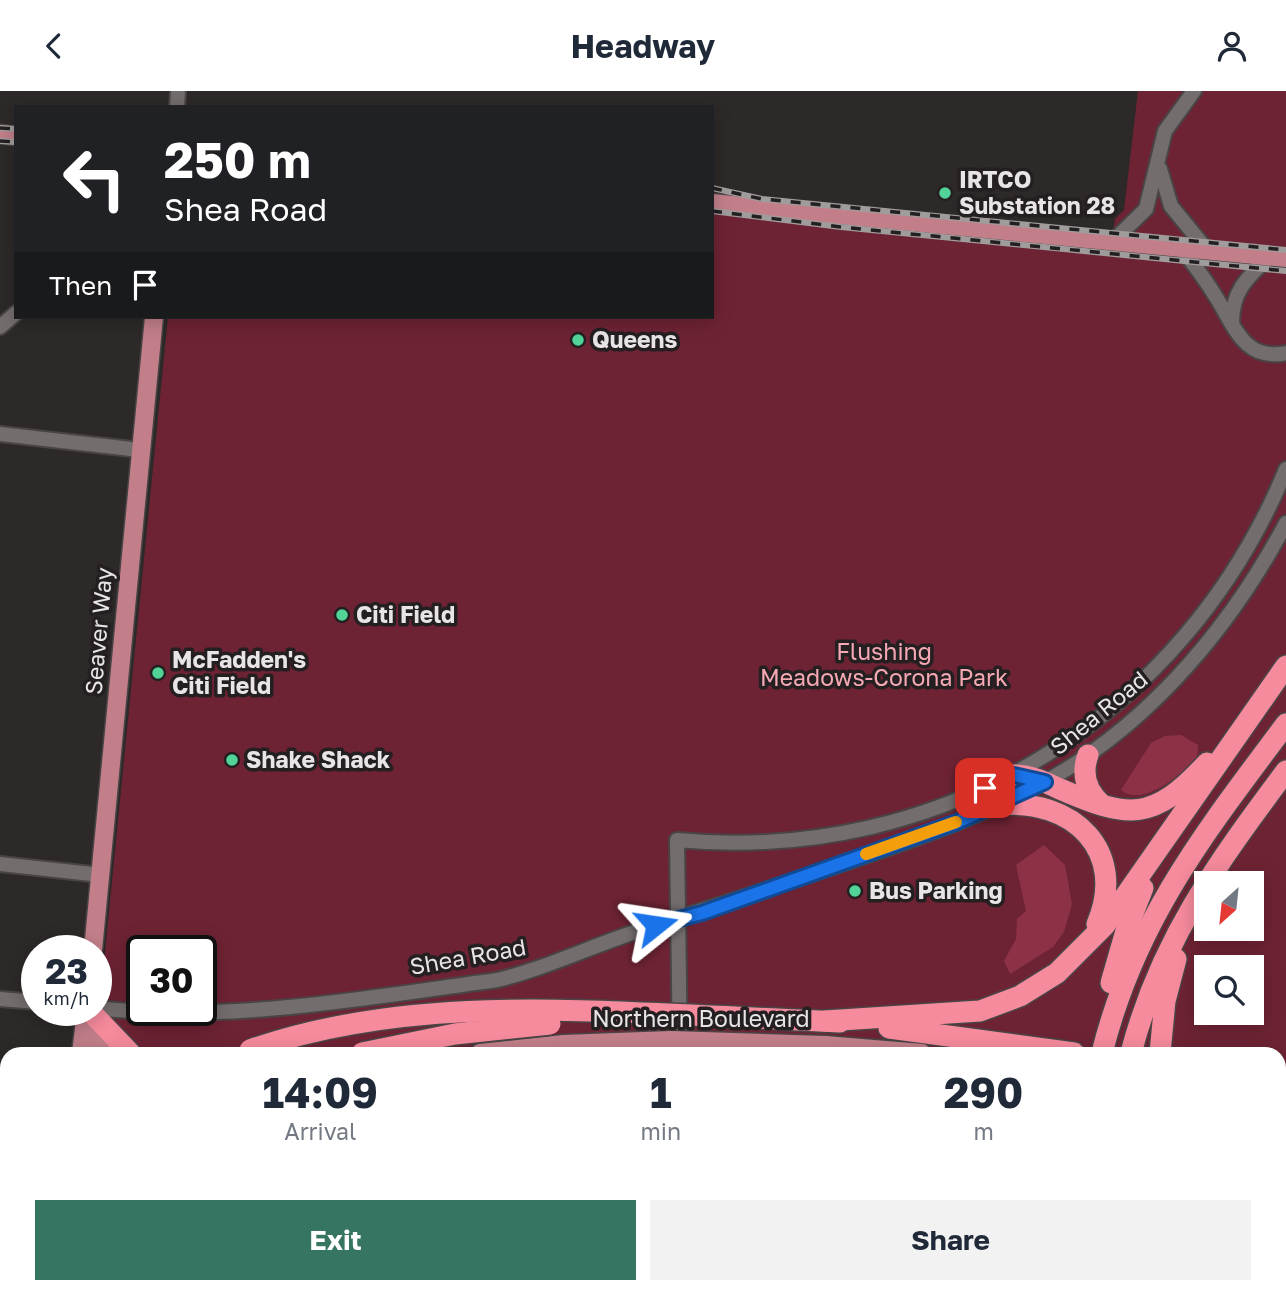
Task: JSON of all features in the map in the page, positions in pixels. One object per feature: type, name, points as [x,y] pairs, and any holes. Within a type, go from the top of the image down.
[{"type":"highway","points":[[825,1021],[944,1015],[985,1009],[1039,986],[1079,953],[1105,925],[1286,666]]},
{"type":"highway","points":[[1014,775],[1045,782],[1113,810],[1133,811],[1150,806],[1186,785],[1272,686]]},
{"type":"highway","points":[[1104,1047],[1126,977],[1160,904],[1197,844],[1286,723]]},
{"type":"highway","points":[[1088,755],[1084,770],[1086,783],[1097,800],[1113,810]]},
{"type":"highway","points":[[1133,1047],[1149,996],[1172,941],[1223,855],[1286,771]]},
{"type":"highway","points":[[1096,1047],[1121,947],[1134,907],[1157,860],[1194,801]]},
{"type":"highway","points":[[999,805],[1030,805],[1060,813],[1079,825],[1097,848],[1106,875],[1106,898],[1094,932],[1079,953]]},
{"type":"highway","points":[[1215,871],[1223,855]]},
{"type":"highway","points":[[1161,1047],[1169,983],[1194,919]]},
{"type":"highway","points":[[263,1047],[328,1028],[407,1017],[566,1011],[825,1021],[1023,1047]]},
{"type":"highway","points":[[390,1047],[436,1037],[514,1027],[650,1018],[734,1017]]},
{"type":"highway","points":[[104,1026],[124,1047]]},
{"type":"main road","points":[[714,203],[1278,257]]},
{"type":"main road","name":"Seaver Way","points":[[95,935],[154,319]]},
{"type":"main road","points":[[82,1047],[85,1026]]},
{"type":"main road","points":[[94,1026],[101,1047]]},
{"type":"main road","name":"Northern Boulevard","points":[[536,1047],[692,1040],[849,1047]]},
{"type":"street","points":[[1112,242],[1146,209],[1166,131],[1194,91]]},
{"type":"street","points":[[1158,160],[1171,206],[1207,250]]},
{"type":"street","points":[[1180,247],[1216,297],[1232,327],[1253,349],[1268,355],[1286,353]]},
{"type":"street","points":[[1232,327],[1232,305],[1236,292],[1278,257]]},
{"type":"street","points":[[0,327],[14,315]]},
{"type":"street","points":[[0,434],[140,450]]},
{"type":"street","name":"Shea Road","points":[[678,920],[677,840],[757,844],[829,836],[927,811],[1014,775],[1094,725],[1175,647],[1236,565],[1286,469]]},
{"type":"street","name":"Shea Road","points":[[112,1009],[155,1013],[236,1011],[497,980],[678,920],[999,805],[1045,782],[1088,755],[1143,711],[1198,654],[1248,589],[1286,523]]},
{"type":"street","points":[[0,865],[101,875]]},
{"type":"street","points":[[678,920],[680,1047]]},
{"type":"street","points":[[0,999],[21,1001]]},
{"type":"green space","name":"Flushing Meadows-Corona Park","points":[[1138,91],[1286,91],[1286,1047],[96,1047],[98,1026],[112,1026],[112,935],[107,935],[168,319],[714,319],[714,203],[1112,241],[1115,219],[1124,210]]},
{"type":"shaded area","points":[[1181,735],[1198,745],[1197,760],[1150,792],[1139,795],[1121,790],[1151,743],[1165,736]]},
{"type":"shaded area","points":[[1044,845],[1065,865],[1072,904],[1064,932],[1053,947],[1010,974],[1004,961],[1016,939],[1017,919],[1026,911],[1016,865]]},
{"type":"railway","points":[[0,128],[14,129]]},
{"type":"railway","points":[[0,141],[14,142]]},
{"type":"railway","points":[[714,188],[762,199],[1286,250]]},
{"type":"railway","points":[[714,211],[841,227],[1286,271]]},
{"type":"slow traffic","points":[[866,854],[956,822]]},
{"type":"place","name":"IRTCO Substation 28","points":[[945,193]]},
{"type":"place","name":"Queens","points":[[578,340]]},
{"type":"place","name":"Citi Field","points":[[342,615]]},
{"type":"place","name":"McFadden's Citi Field","points":[[158,673]]},
{"type":"place","name":"Shake Shack","points":[[232,760]]},
{"type":"place","name":"Bus Parking","points":[[855,891]]},
{"type":"route","points":[[656,925],[702,913],[957,822],[1009,801],[1045,782],[1014,775],[985,788]]}]
